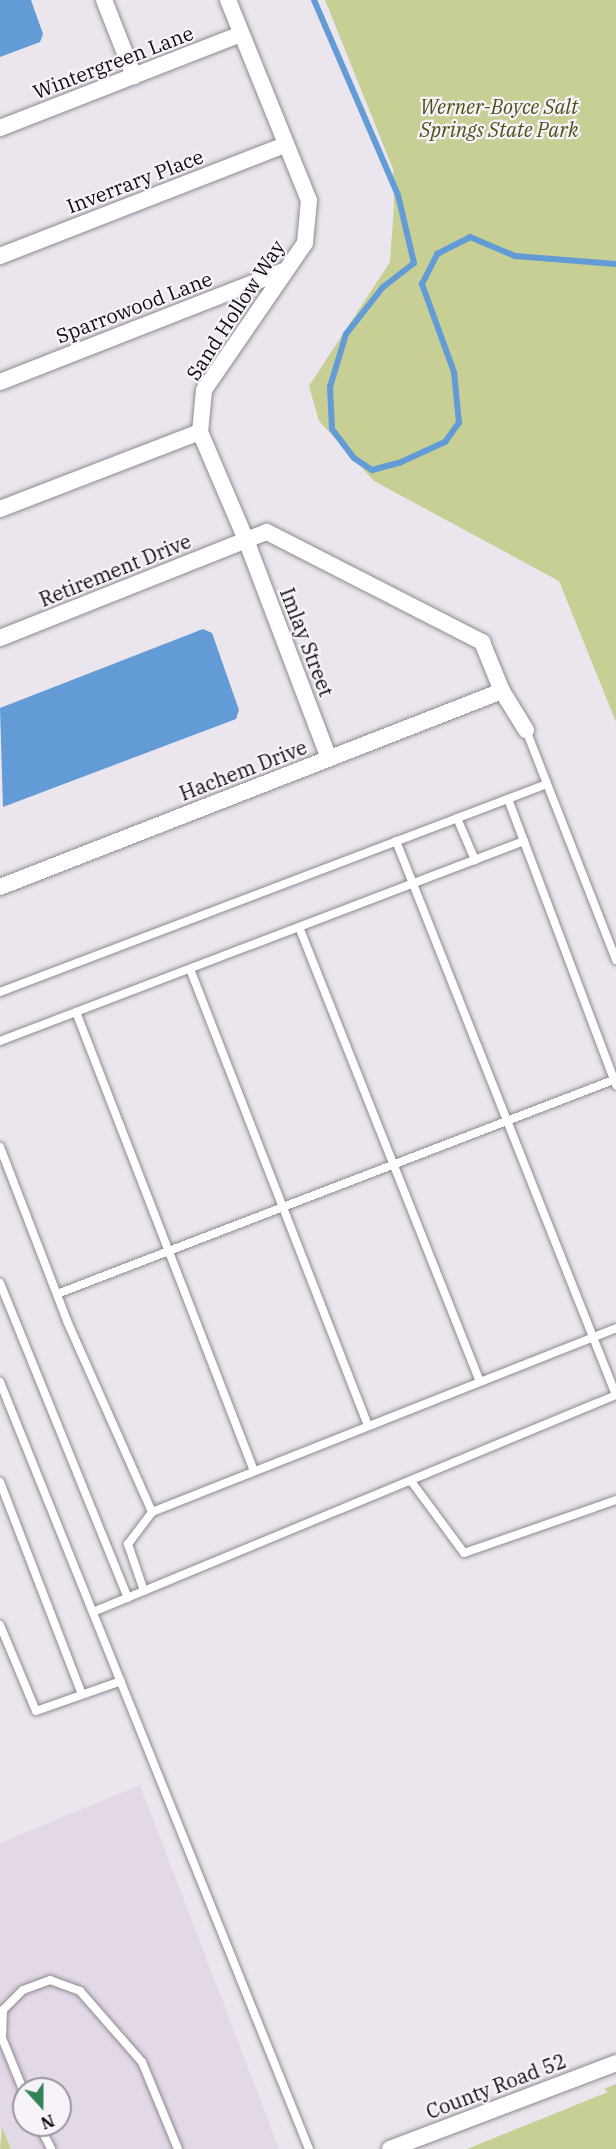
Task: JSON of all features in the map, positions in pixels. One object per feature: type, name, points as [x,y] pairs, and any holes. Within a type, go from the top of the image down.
[{"type":"street","points":[[104,0],[134,76]]},
{"type":"street","name":"Sand Hollow Way","points":[[228,0],[309,200],[305,243],[283,271],[204,390],[200,432],[246,540]]},
{"type":"street","name":"Wintergreen Lane","points":[[0,128],[242,34]]},
{"type":"street","name":"Inverrary Place","points":[[0,256],[285,145]]},
{"type":"street","name":"Sparrowood Lane","points":[[0,382],[283,271]]},
{"type":"street","points":[[0,509],[200,432]]},
{"type":"street","points":[[246,540],[267,532],[482,642],[502,691],[526,730]]},
{"type":"street","name":"Retirement Drive","points":[[0,638],[246,540]]},
{"type":"street","name":"Imlay Street","points":[[246,540],[329,758]]},
{"type":"street","name":"Hachem Drive","points":[[0,887],[502,691]]},
{"type":"street","name":"County Road 52","points":[[390,2149],[616,2062]]},
{"type":"lane","points":[[526,730],[616,960]]},
{"type":"lane","points":[[0,992],[547,783]]},
{"type":"lane","points":[[57,1294],[507,1119],[615,1081],[508,799]]},
{"type":"lane","points":[[457,818],[475,860]]},
{"type":"lane","points":[[93,1612],[616,1395],[396,841]]},
{"type":"lane","points":[[0,1041],[524,841]]},
{"type":"lane","points":[[298,927],[480,1381]]},
{"type":"lane","points":[[190,969],[368,1426]]},
{"type":"lane","points":[[76,1012],[254,1471]]},
{"type":"lane","points":[[0,1148],[57,1294],[152,1512]]},
{"type":"lane","points":[[0,1283],[128,1598]]},
{"type":"lane","points":[[144,1591],[128,1544],[152,1512],[616,1328]]},
{"type":"lane","points":[[0,1382],[309,2149]]},
{"type":"lane","points":[[411,1481],[464,1554],[616,1500]]},
{"type":"lane","points":[[0,1482],[82,1694]]},
{"type":"lane","points":[[0,1625],[36,1711],[121,1681]]},
{"type":"lane","points":[[18,2077],[2,2038],[3,2010],[23,1990],[50,1980],[80,1991],[142,2062],[178,2149]]},
{"type":"shaded area","points":[[140,1785],[279,2149],[11,2149],[0,2128],[0,1843]]},
{"type":"green space","name":"Werner-Boyce Salt Springs State Park","points":[[325,0],[616,0],[616,722],[559,581],[374,481],[319,421],[309,386],[390,262],[394,205],[393,169]]},
{"type":"green space","points":[[616,2084],[616,2149],[467,2149],[608,2092],[604,2089]]},
{"type":"green space","points":[[2,2127],[11,2149],[0,2149]]},
{"type":"water","points":[[0,0],[31,0],[43,34],[40,42],[0,57]]},
{"type":"water","points":[[203,629],[212,633],[239,710],[236,719],[3,807],[0,708]]},
{"type":"waterway","points":[[314,0],[398,195],[414,263],[383,287],[346,334],[330,387],[332,429],[354,458],[372,470],[399,463],[445,442],[459,423],[454,372],[422,284],[437,254],[470,237],[515,256],[616,264]]}]
